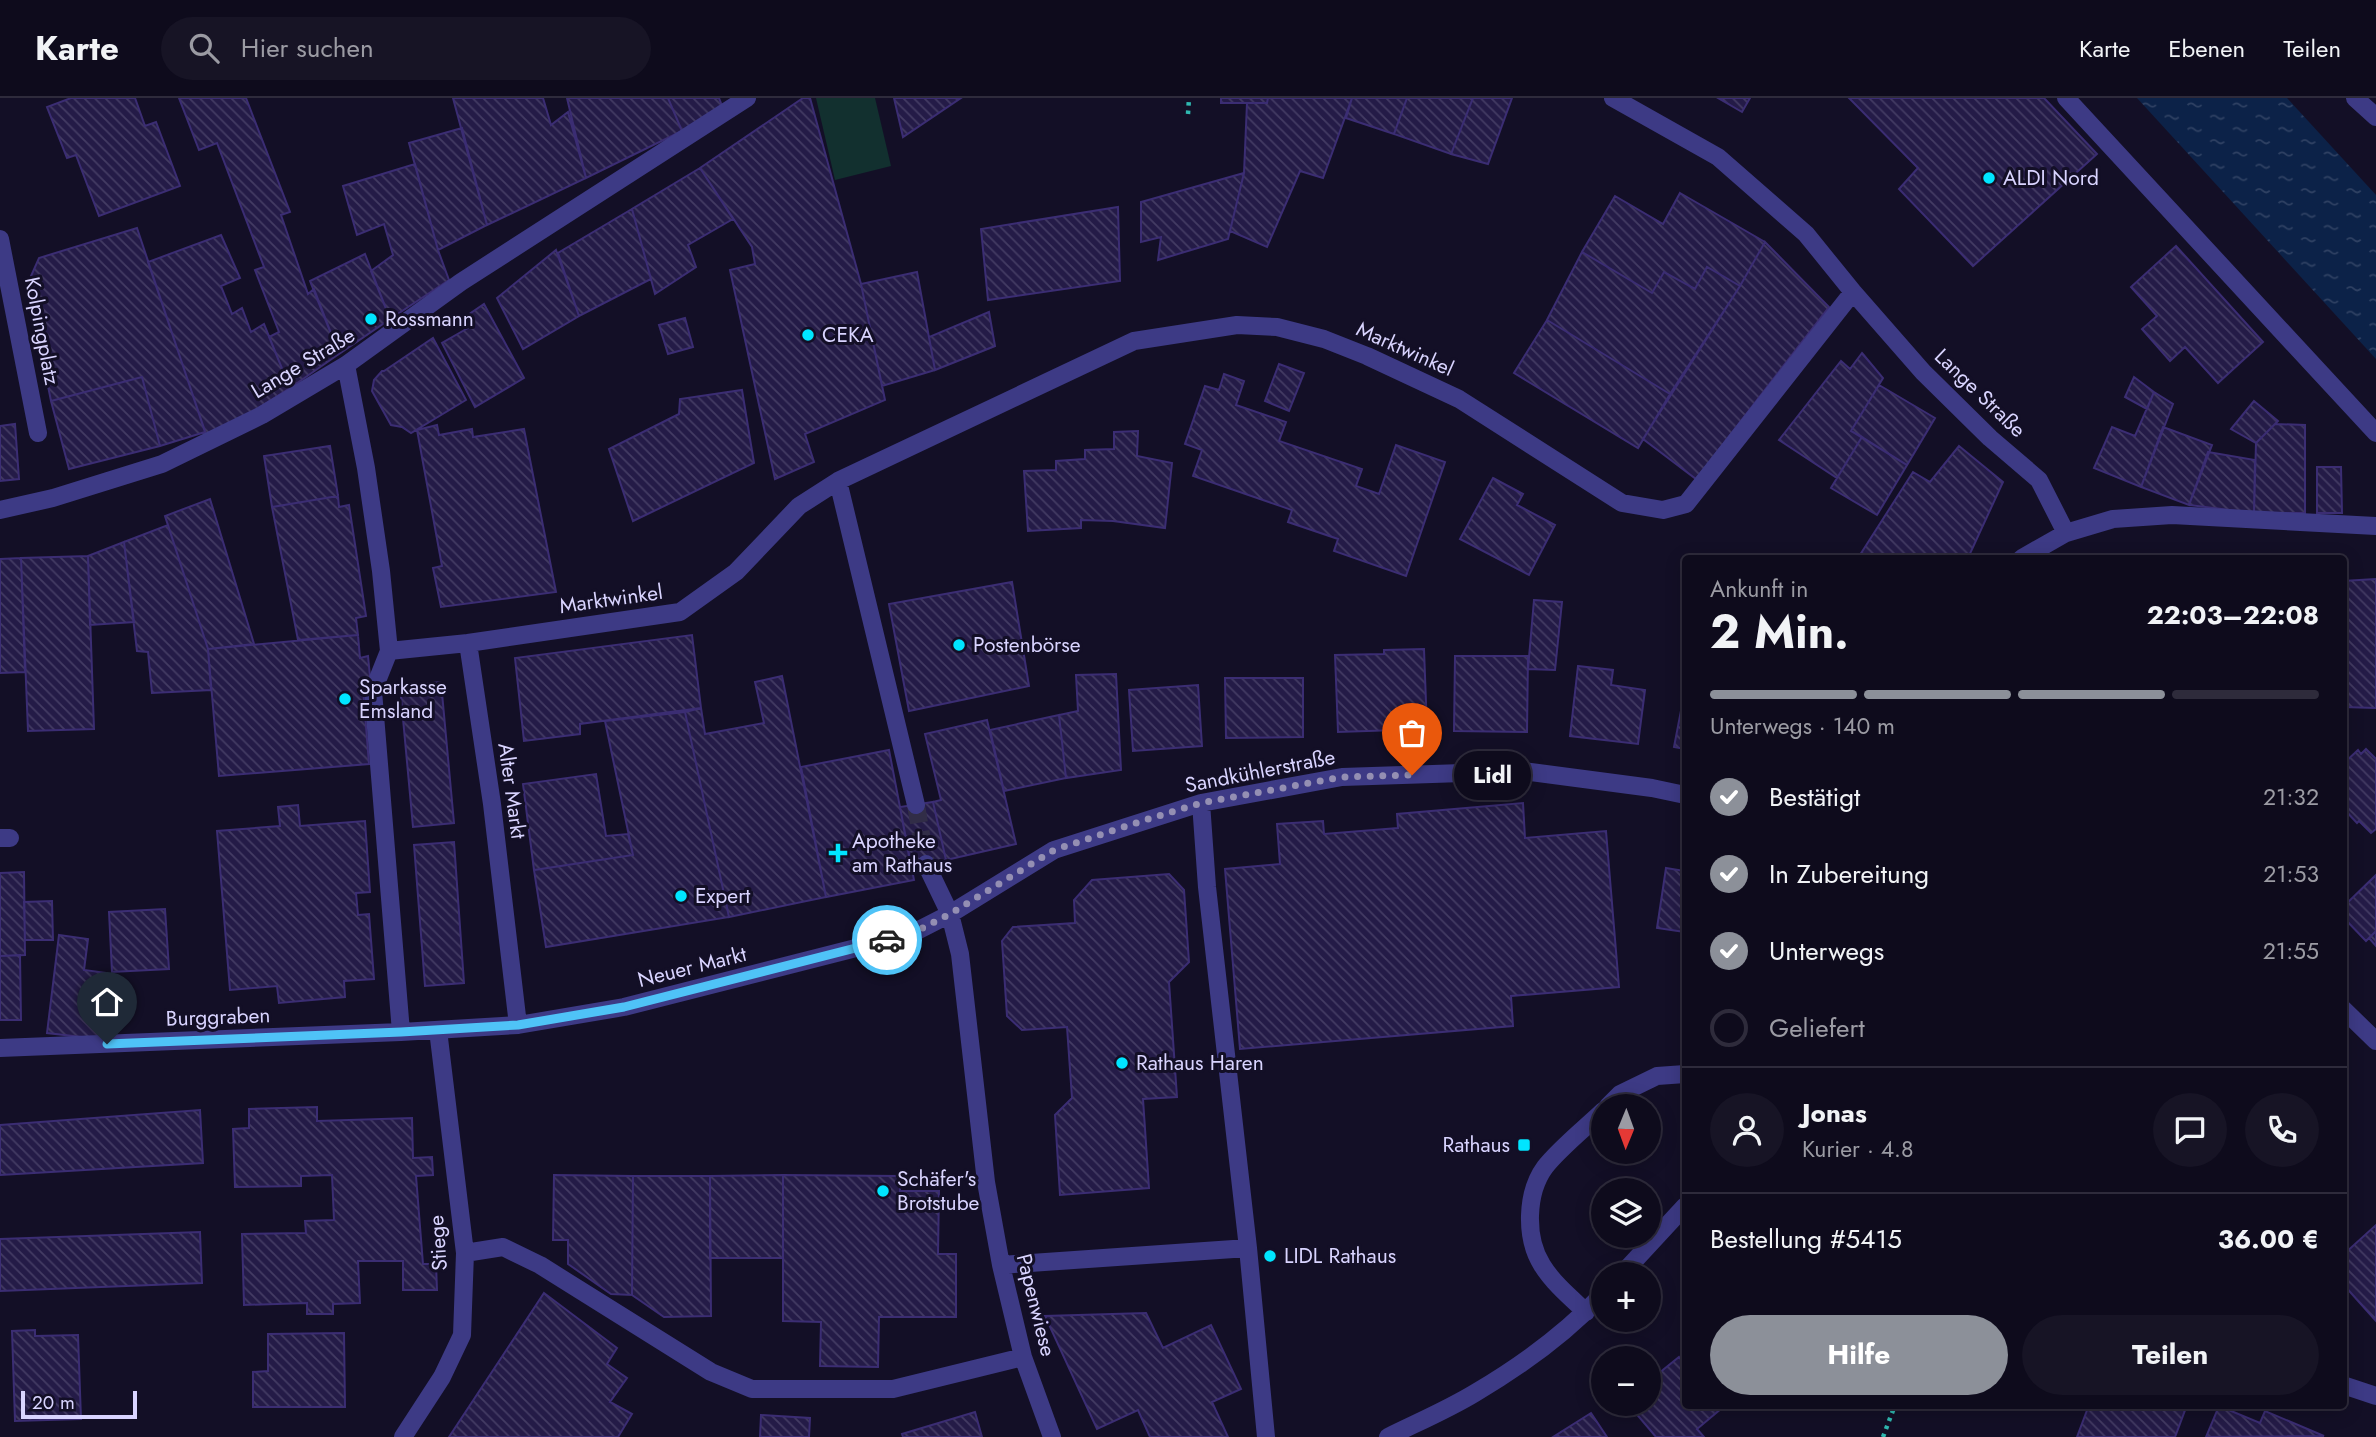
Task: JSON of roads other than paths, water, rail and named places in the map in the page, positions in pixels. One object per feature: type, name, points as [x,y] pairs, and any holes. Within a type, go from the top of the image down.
[{"type":"street","name":"Lange Straße","points":[[1613,98],[1718,157],[1806,234],[1923,372],[1990,438],[2039,480],[2066,533]]},
{"type":"street","points":[[2066,98],[2376,433]]},
{"type":"street","points":[[2355,98],[2376,117]]},
{"type":"street","name":"Lange Straße","points":[[0,510],[53,498],[162,464],[262,415],[346,365],[461,282],[743,100]]},
{"type":"street","name":"Kolpingplatz","points":[[0,239],[38,433]]},
{"type":"street","name":"Marktwinkel","points":[[468,643],[680,612],[736,572],[799,506],[838,481],[1134,341],[1237,325],[1277,327],[1324,339],[1367,356],[1459,399],[1622,503],[1663,510],[1686,504],[1853,292]]},
{"type":"street","points":[[346,365],[376,532],[389,651],[373,691],[401,1032]]},
{"type":"street","points":[[838,481],[916,805]]},
{"type":"street","points":[[2027,555],[2066,533],[2113,519],[2172,515],[2376,526]]},
{"type":"street","points":[[389,651],[468,643]]},
{"type":"street","name":"Alter Markt","points":[[468,643],[492,804],[518,1025]]},
{"type":"street","name":"Sandkühlerstraße","points":[[950,914],[1054,850],[1201,803],[1342,777],[1523,771],[1682,794]]},
{"type":"street","points":[[1201,803],[1214,954],[1248,1248],[1266,1437]]},
{"type":"street","points":[[926,864],[950,914]]},
{"type":"street","name":"Neuer Markt","points":[[438,1030],[518,1025],[624,1007],[911,934],[950,914]]},
{"type":"street","name":"Papenwiese","points":[[950,914],[960,954],[986,1182],[1001,1265],[1023,1357],[1052,1437]]},
{"type":"street","points":[[2347,1013],[2376,1041]]},
{"type":"street","name":"Burggraben","points":[[0,1048],[438,1030]]},
{"type":"street","name":"Stiege","points":[[403,1437],[442,1377],[462,1335],[465,1253],[438,1030]]},
{"type":"street","points":[[1620,1094],[1657,1076],[1682,1074]]},
{"type":"street","points":[[1586,1311],[1561,1289],[1541,1264],[1529,1226],[1532,1191],[1545,1168],[1591,1123]]},
{"type":"street","points":[[1633,1262],[1682,1209]]},
{"type":"street","points":[[465,1253],[503,1247],[540,1265],[711,1372],[752,1389],[892,1389],[1023,1357]]},
{"type":"street","points":[[1001,1265],[1248,1248]]},
{"type":"street","points":[[1388,1437],[1473,1394],[1534,1354],[1591,1306]]},
{"type":"street","points":[[2347,1386],[2376,1396]]},
{"type":"water","points":[[2137,98],[2287,98],[2376,195],[2376,359]]},
{"type":"tunnel","points":[[916,805],[926,864]]},
{"type":"place","name":"ALDI Nord","points":[[1989,178]]},
{"type":"place","name":"Rossmann","points":[[371,319]]},
{"type":"place","name":"CEKA","points":[[808,335]]},
{"type":"place","name":"Postenbörse","points":[[959,645]]},
{"type":"place","name":"Sparkasse Emsland","points":[[345,699]]},
{"type":"place","name":"Lidl","points":[[1412,775]]},
{"type":"place","name":"Apotheke am Rathaus","points":[[838,853]]},
{"type":"place","name":"Expert","points":[[681,896]]},
{"type":"place","name":"Rathaus Haren","points":[[1122,1063]]},
{"type":"place","name":"Rathaus","points":[[1524,1145]]},
{"type":"place","name":"Schäfer's Brotstube","points":[[883,1191]]},
{"type":"place","name":"LIDL Rathaus","points":[[1270,1256]]}]
